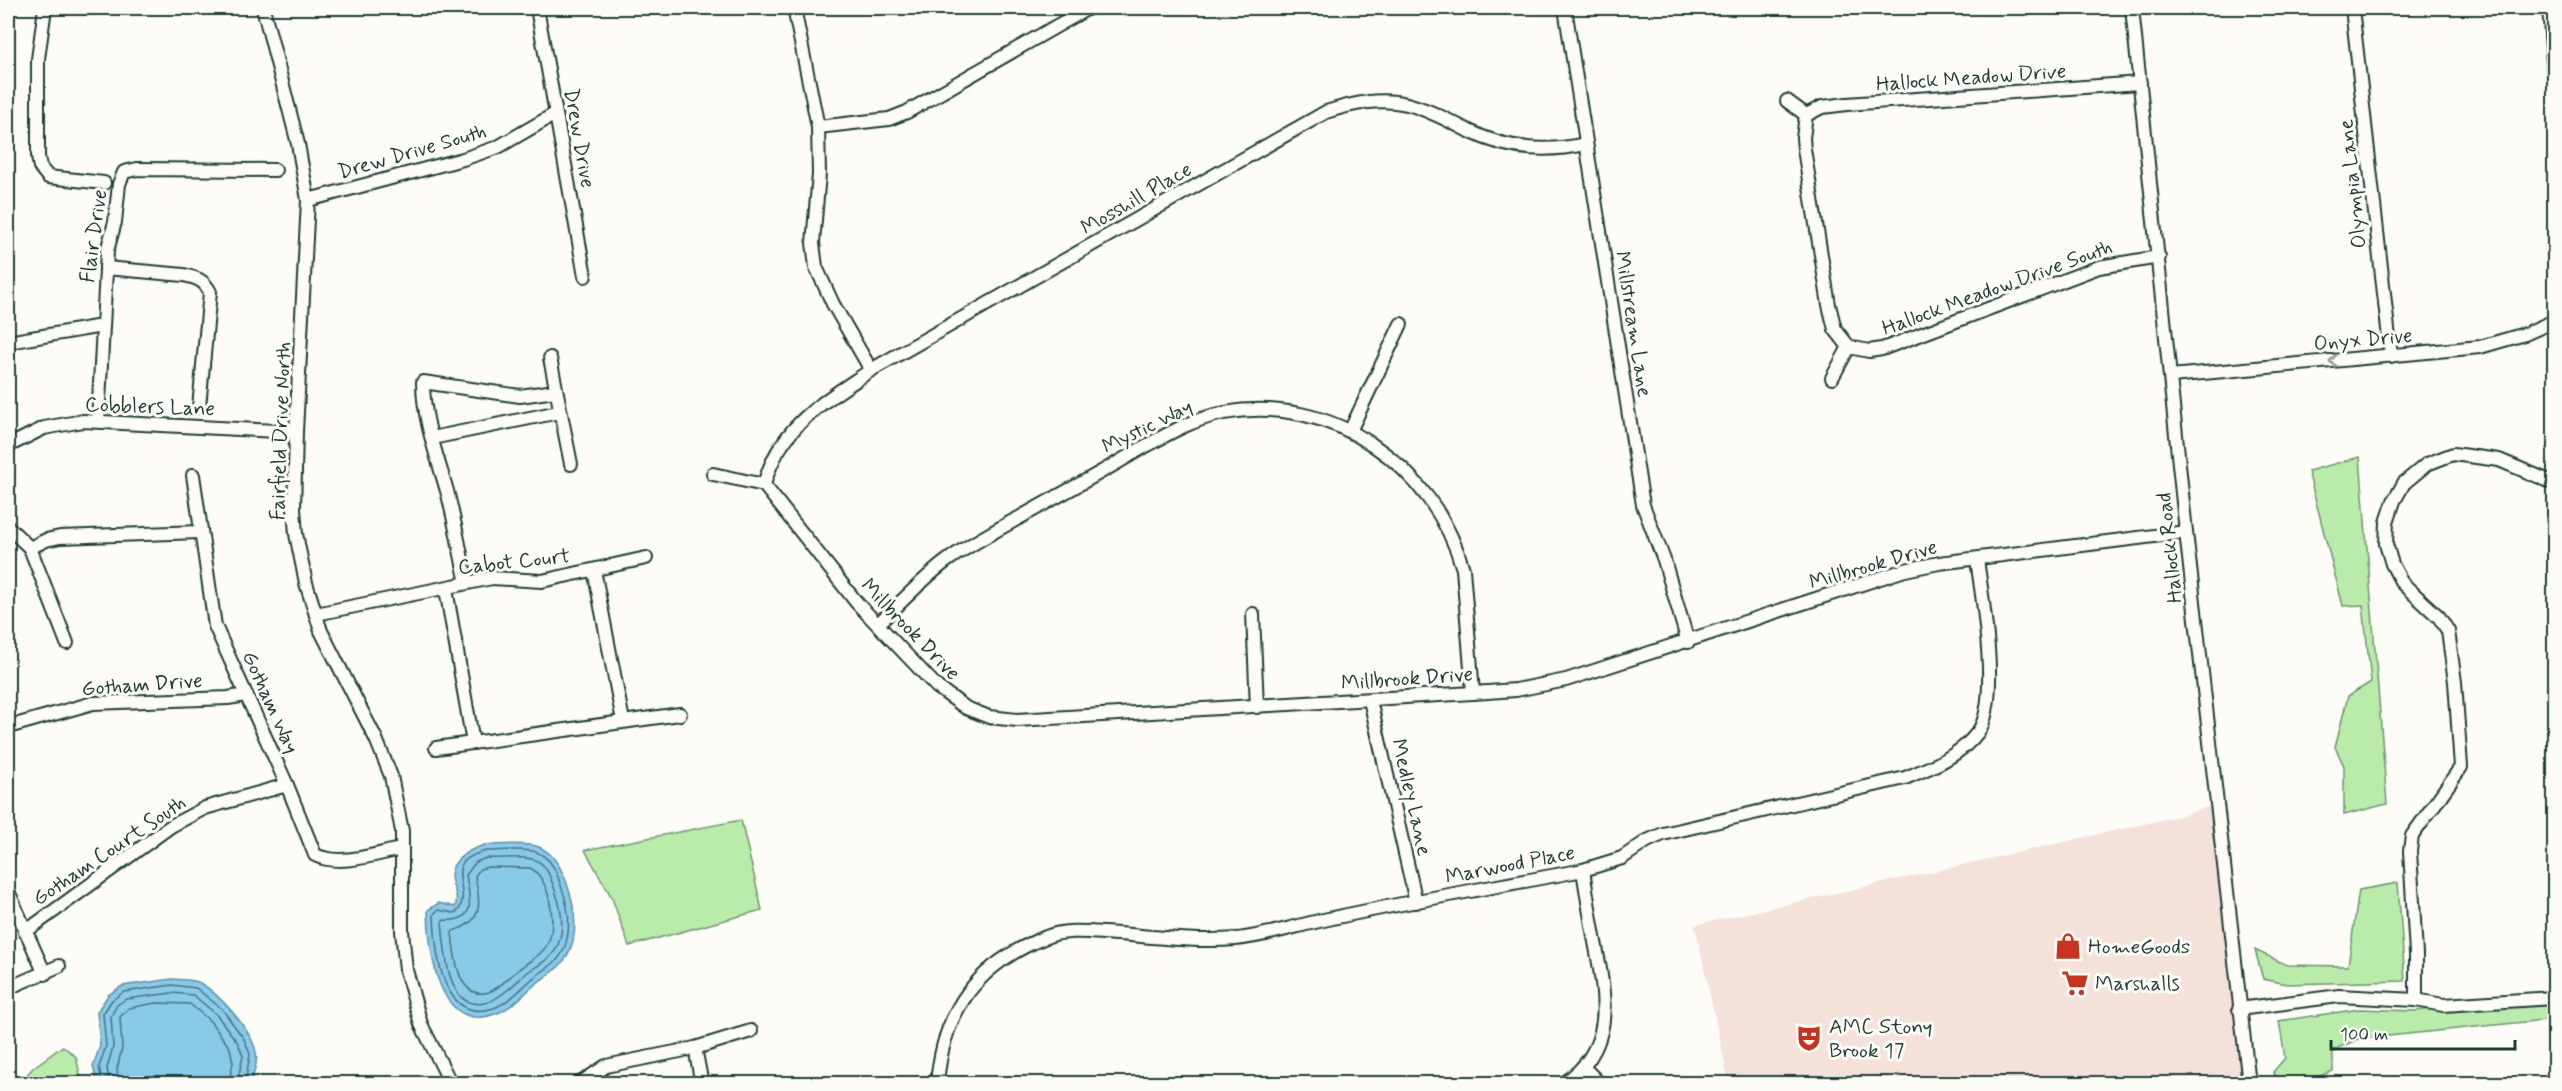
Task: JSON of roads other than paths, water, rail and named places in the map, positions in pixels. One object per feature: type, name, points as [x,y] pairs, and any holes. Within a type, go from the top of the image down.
[{"type":"street","points":[[45,8],[38,59],[38,157],[40,167],[48,177],[104,183]]},
{"type":"street","name":"Fairfield Drive North","points":[[263,8],[298,144],[308,200],[296,432],[294,509],[296,534],[304,575],[321,631],[376,739],[391,776],[402,831],[402,940],[406,969],[421,1024],[452,1083]]},
{"type":"street","name":"Drew Drive","points":[[537,8],[585,276]]},
{"type":"street","points":[[794,8],[818,127],[819,174],[813,243],[816,267],[832,304],[872,370]]},
{"type":"street","points":[[818,127],[889,119],[907,112],[1088,8]]},
{"type":"street","name":"Millstream Lane","points":[[1565,8],[1643,505],[1664,560],[1688,642]]},
{"type":"street","name":"Hallock Road","points":[[2132,8],[2186,532],[2249,1083]]},
{"type":"street","name":"Olympia Lane","points":[[2352,8],[2391,356]]},
{"type":"street","points":[[2549,8],[2554,75]]},
{"type":"street","name":"Hallock Meadow Drive","points":[[1806,116],[1822,108],[1847,104],[2140,83]]},
{"type":"street","points":[[1787,101],[1806,116],[1804,149],[1829,305],[1835,329],[1849,347],[1832,378]]},
{"type":"street","name":"Mosshill Place","points":[[764,485],[772,462],[796,424],[832,395],[1307,122],[1347,105],[1388,102],[1406,104],[1441,115],[1484,137],[1518,148],[1551,150],[1585,144]]},
{"type":"street","name":"Drew Drive South","points":[[308,200],[498,147],[555,114]]},
{"type":"street","name":"Flair Drive","points":[[98,421],[107,250],[116,222],[120,184],[124,172],[137,169],[275,170]]},
{"type":"street","name":"Hallock Meadow Drive South","points":[[1849,347],[1869,351],[1882,349],[2099,267],[2159,256]]},
{"type":"street","points":[[106,268],[184,275],[206,283],[210,292],[199,407]]},
{"type":"street","name":"Onyx Drive","points":[[2171,376],[2480,347],[2525,334],[2554,321]]},
{"type":"street","points":[[1350,431],[1401,324]]},
{"type":"street","points":[[8,342],[102,326]]},
{"type":"street","points":[[550,358],[571,464]]},
{"type":"street","points":[[467,583],[447,491],[432,438],[423,395],[423,382],[520,396],[555,391]]},
{"type":"street","points":[[432,438],[559,411]]},
{"type":"street","name":"Mystic Way","points":[[878,624],[948,560],[1160,438],[1200,420],[1224,413],[1269,411],[1308,415],[1364,437],[1391,458],[1429,499],[1448,531],[1463,569],[1473,693]]},
{"type":"street","name":"Cobblers Lane","points":[[8,446],[44,428],[64,423],[98,421],[296,432]]},
{"type":"street","points":[[2415,1000],[2416,954],[2410,851],[2412,836],[2461,767],[2455,682],[2448,631],[2439,617],[2402,583],[2391,564],[2386,544],[2387,522],[2403,483],[2427,464],[2453,454],[2499,460],[2554,483]]},
{"type":"street","points":[[713,474],[764,485]]},
{"type":"street","name":"Gotham Way","points":[[193,475],[215,626],[287,785],[315,855],[325,860],[337,861],[401,849]]},
{"type":"street","name":"Millbrook Drive","points":[[764,485],[857,603],[937,687],[966,708],[989,717],[1017,720],[1516,690],[1566,680],[1905,570],[1939,563],[2186,532]]},
{"type":"street","points":[[8,527],[30,548],[67,644]]},
{"type":"street","points":[[30,548],[46,540],[60,537],[200,532]]},
{"type":"street","name":"Cabot Court","points":[[316,614],[492,578],[542,581],[646,558]]},
{"type":"street","name":"Marwood Place","points":[[937,1083],[941,1051],[958,1004],[984,974],[1001,960],[1049,935],[1081,932],[1202,940],[1237,939],[1583,870],[1622,858],[1647,841],[1663,834],[1905,778],[1938,765],[1978,731],[1987,713],[1989,675],[1977,559]]},
{"type":"street","points":[[594,570],[623,721]]},
{"type":"street","points":[[446,589],[473,743]]},
{"type":"street","points":[[1253,614],[1257,707]]},
{"type":"street","name":"Gotham Drive","points":[[8,727],[93,703],[228,698],[246,695]]},
{"type":"street","name":"Medley Lane","points":[[1370,700],[1416,902]]},
{"type":"street","points":[[436,748],[680,714]]},
{"type":"street","name":"Gotham Court South","points":[[25,932],[171,826],[205,808],[287,785]]},
{"type":"street","points":[[1563,1083],[1583,1067],[1602,1034],[1605,1011],[1603,977],[1583,870]]},
{"type":"street","points":[[8,891],[45,974]]},
{"type":"street","points":[[15,985],[59,966]]},
{"type":"street","points":[[2239,1009],[2338,996],[2415,1000],[2443,1005],[2554,998]]},
{"type":"street","points":[[579,1083],[606,1066],[695,1048],[751,1031]]},
{"type":"street","points":[[695,1048],[702,1083]]},
{"type":"street","points":[[1583,1067],[1600,1083]]},
{"type":"water","points":[[485,845],[527,845],[539,847],[549,853],[559,865],[566,881],[575,925],[569,952],[557,968],[507,1008],[498,1013],[478,1017],[461,1013],[449,1002],[440,986],[431,946],[428,910],[439,903],[455,907],[456,895],[451,879],[452,869],[463,855]]},
{"type":"water","points":[[172,979],[190,980],[208,988],[241,1023],[256,1052],[256,1064],[250,1083],[97,1083],[93,1066],[100,1046],[97,1012],[108,995],[122,986]]},
{"type":"place","name":"HomeGoods","points":[[2068,946]]},
{"type":"place","name":"Marshalls","points":[[2075,983]]},
{"type":"place","name":"AMC Stony Brook 17","points":[[1809,1038]]}]
